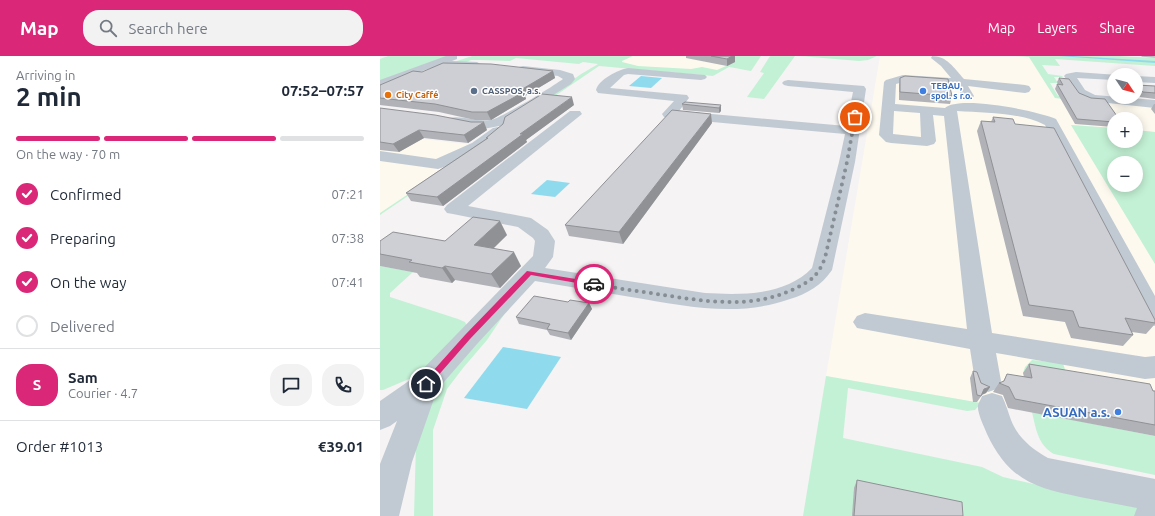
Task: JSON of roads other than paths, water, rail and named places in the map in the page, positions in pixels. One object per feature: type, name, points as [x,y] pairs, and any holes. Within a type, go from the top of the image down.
[{"type":"street","points":[[380,84],[456,56]]},
{"type":"street","points":[[936,58],[945,64],[960,82],[975,109]]},
{"type":"street","points":[[441,62],[456,65],[487,65]]},
{"type":"street","points":[[439,117],[475,125],[493,125],[570,79],[569,76],[560,73],[508,67]]},
{"type":"street","points":[[701,77],[628,71],[620,73],[602,88],[602,90],[683,98],[669,114],[853,131]]},
{"type":"street","points":[[1107,76],[1067,72],[1082,93],[1093,98],[1107,99]]},
{"type":"street","points":[[951,113],[926,110],[909,125],[887,138],[890,82],[895,79],[903,78],[960,82],[1025,89]]},
{"type":"street","points":[[1143,79],[1155,80]]},
{"type":"street","points":[[530,273],[705,301],[732,303],[754,302],[783,294],[814,278],[821,270],[825,258],[853,131],[860,89],[788,83]]},
{"type":"street","points":[[1040,102],[1155,317]]},
{"type":"street","points":[[1085,103],[1155,108]]},
{"type":"street","points":[[1143,103],[1155,104]]},
{"type":"street","points":[[888,107],[927,142],[929,141],[926,110]]},
{"type":"street","points":[[1051,122],[1045,118],[1032,114],[975,109],[953,108],[950,110],[981,341],[997,425],[1016,454],[1037,470],[1049,474],[1155,495]]},
{"type":"street","points":[[380,417],[426,384],[468,337],[530,273],[543,257],[545,241],[541,234],[524,222],[453,209],[575,114]]},
{"type":"street","points":[[380,156],[438,164],[477,146],[497,132],[500,127],[500,122]]},
{"type":"street","points":[[865,322],[1145,368],[1155,367]]},
{"type":"street","points":[[381,516],[396,462],[426,384]]},
{"type":"street","points":[[380,506],[381,516]]},
{"type":"street","points":[[1151,516],[1155,509]]},
{"type":"water","points":[[641,76],[662,78],[651,88],[629,86]]},
{"type":"water","points":[[547,180],[570,183],[555,197],[531,194]]},
{"type":"water","points":[[503,347],[561,357],[527,409],[464,398]]},
{"type":"waterway","points":[[1060,56],[1155,62]]},
{"type":"railway","points":[[1142,56],[1155,57]]},
{"type":"place","name":"CASSPOS, a.s.","points":[[474,91]]},
{"type":"place","name":"TEBAU, spol. s r.o.","points":[[923,91]]},
{"type":"place","name":"City Caffé","points":[[388,95]]},
{"type":"place","name":"ASUAN a.s.","points":[[1118,412]]}]
